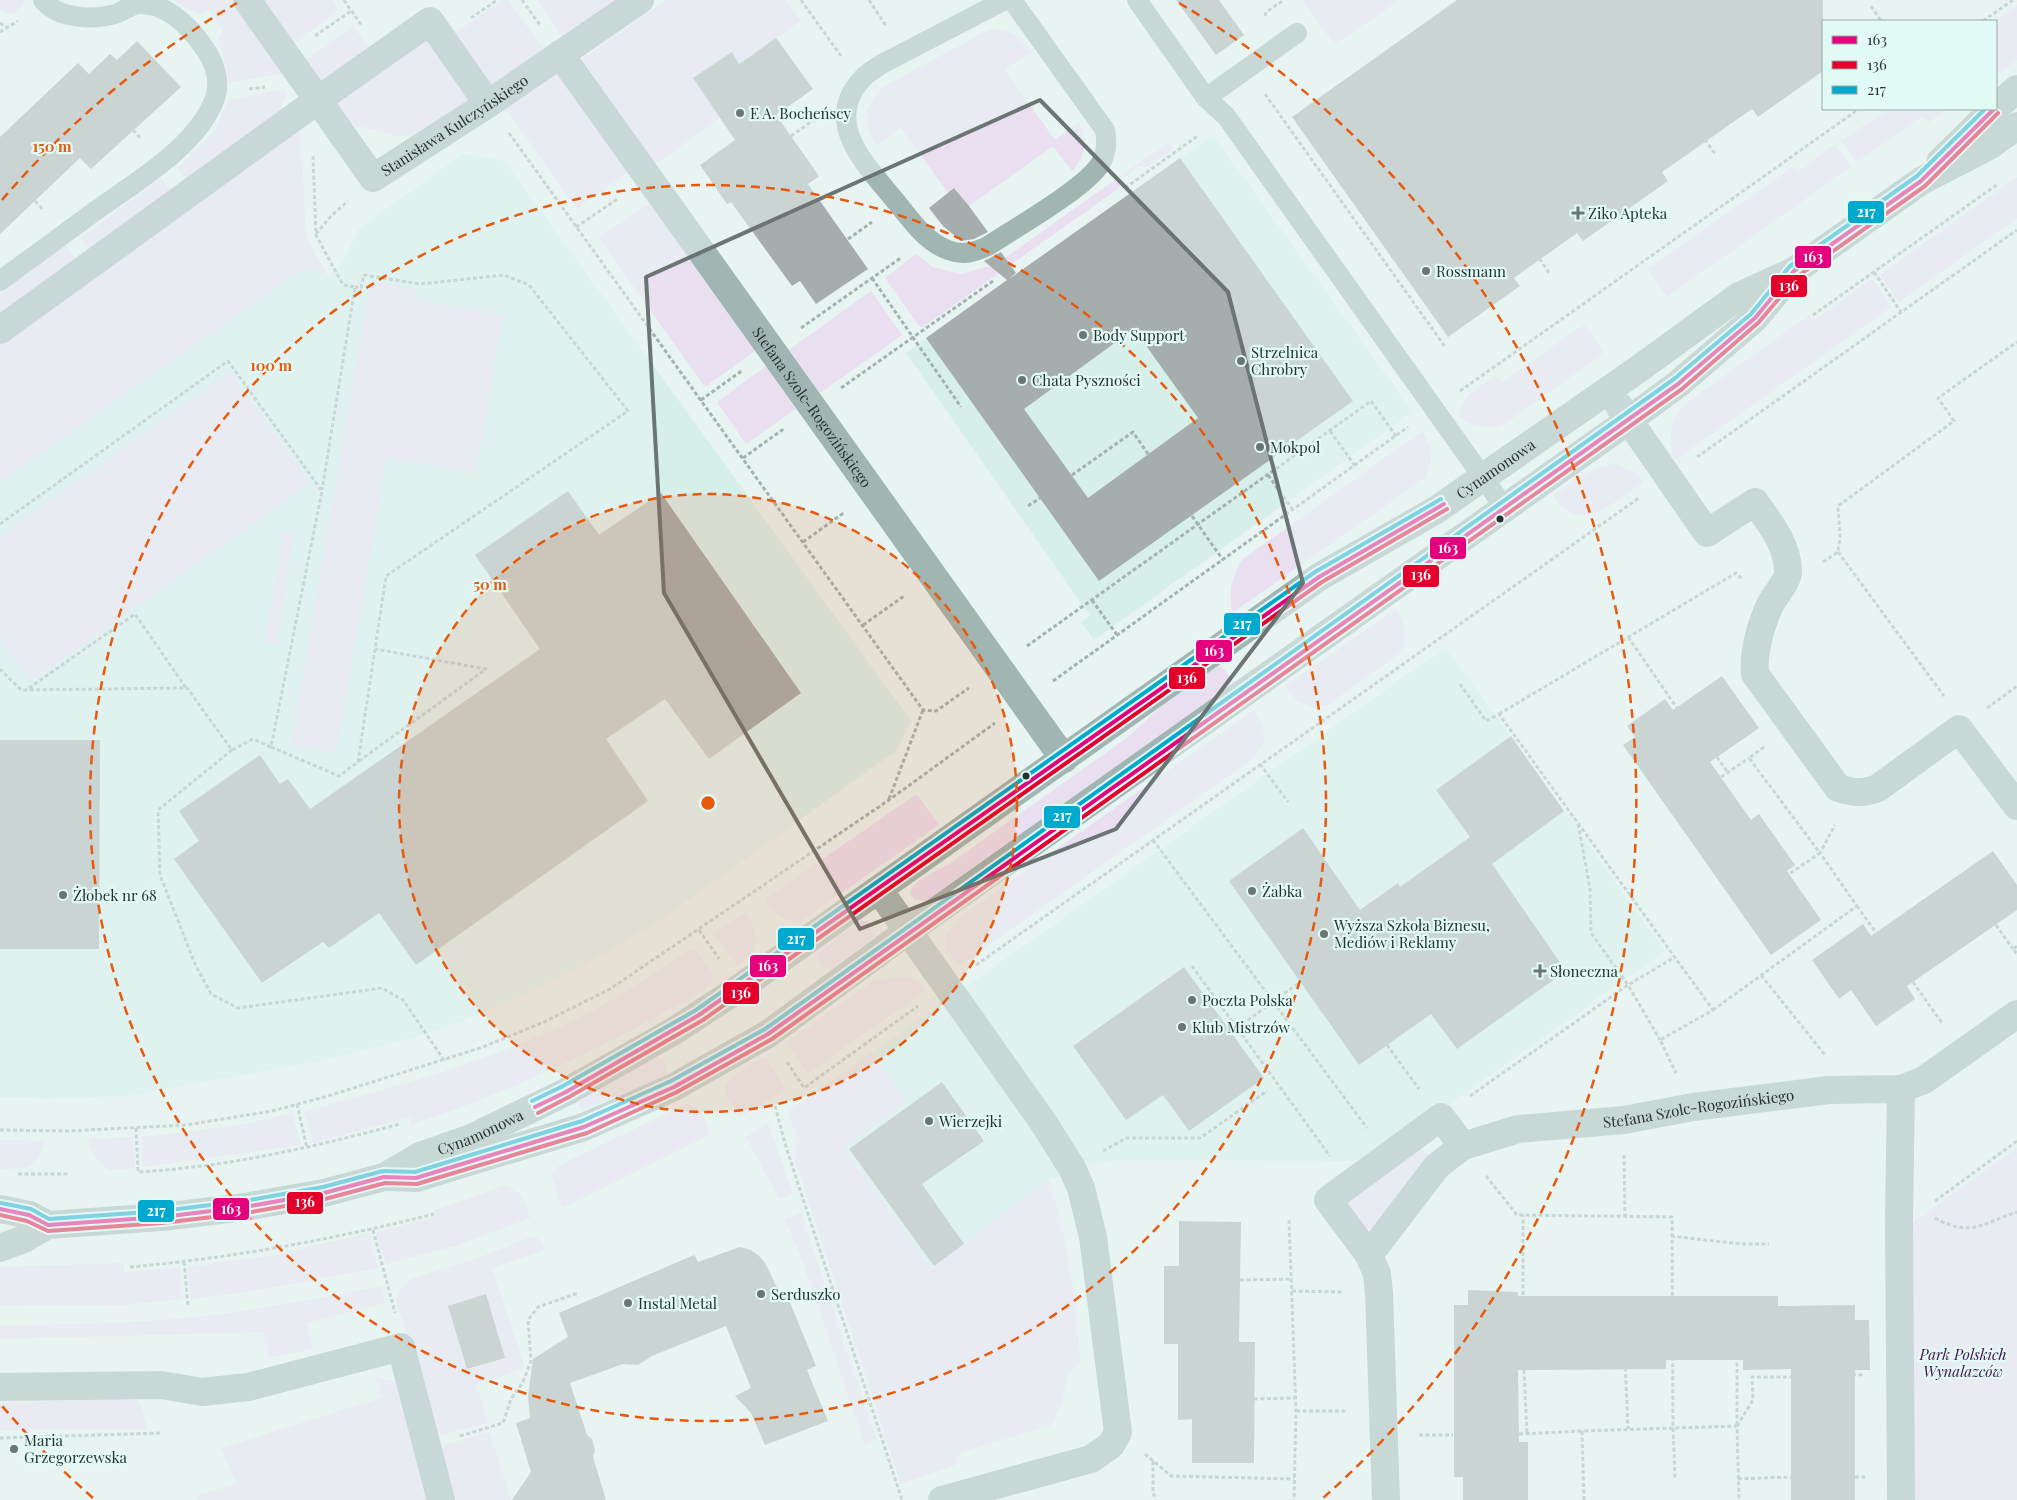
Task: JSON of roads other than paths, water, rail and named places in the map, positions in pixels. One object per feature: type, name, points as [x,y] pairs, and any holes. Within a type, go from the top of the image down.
[{"type":"street","name":"Stanisława Kulczyńskiego","points":[[247,0],[311,95],[373,178],[488,104],[640,0]]},
{"type":"street","points":[[0,330],[311,95],[430,21],[488,104]]},
{"type":"street","name":"Stefana Szolc-Rogozińskiego","points":[[560,54],[1064,759]]},
{"type":"street","name":"Cynamonowa","points":[[1997,106],[2017,89]]},
{"type":"street","name":"Cynamonowa","points":[[1921,181],[1993,110]]},
{"type":"street","name":"Cynamonowa","points":[[0,1248],[24,1239],[48,1225],[162,1217],[245,1208],[324,1193],[384,1176],[420,1156],[471,1138],[566,1092],[674,1031],[767,969],[1320,577],[1436,510],[1640,368],[1739,296],[1794,271],[1921,181],[1989,146],[2017,126]]},
{"type":"street","name":"Cynamonowa","points":[[384,1176],[416,1178],[584,1128],[674,1087],[768,1034],[908,932],[1678,384],[1755,318],[1794,271]]},
{"type":"street","points":[[1607,390],[1706,534],[1754,502],[1778,536],[1786,554],[1789,572],[1769,607],[1753,655],[1755,674],[1838,788],[1852,793],[1864,794],[1878,788],[1959,729],[2017,806]]},
{"type":"street","points":[[879,890],[1042,1122],[1072,1168],[1081,1188],[1093,1236],[1118,1432],[1111,1445],[1091,1459],[942,1500]]},
{"type":"street","name":"Stefana Szolc-Rogozińskiego","points":[[1463,1146],[1518,1129],[1624,1120],[1694,1107],[1828,1090],[1901,1089],[1924,1080],[2017,1014]]},
{"type":"street","points":[[1901,1089],[1911,1214],[1901,1500]]},
{"type":"street","points":[[1368,1255],[1437,1166],[1463,1146],[1441,1117],[1328,1200],[1368,1255],[1377,1274],[1384,1410],[1386,1500]]},
{"type":"street","name":"Cynamonowa","points":[[0,1209],[29,1215],[48,1225]]},
{"type":"street","points":[[0,1387],[161,1384],[202,1392],[248,1387],[400,1347],[440,1500]]},
{"type":"lane","points":[[0,281],[163,162],[196,130],[209,111],[216,94],[217,77],[213,60],[191,28],[165,10],[138,4],[112,15],[83,18],[63,12],[46,4],[43,0]]},
{"type":"lane","points":[[1005,0],[880,65],[862,79],[850,99],[847,112],[848,136],[857,154],[929,239],[948,250],[960,253],[972,253],[988,246],[1083,182],[1101,163],[1108,146],[1105,130],[1012,0]]},
{"type":"lane","points":[[1137,0],[1206,98],[1226,116],[1504,508]]},
{"type":"lane","points":[[1206,98],[1297,33]]},
{"type":"place","name":"E A. Bocheńscy","points":[[740,113]]},
{"type":"place","name":"Ziko Apteka","points":[[1578,213]]},
{"type":"place","name":"Rossmann","points":[[1426,271]]},
{"type":"place","name":"Body Support","points":[[1083,335]]},
{"type":"place","name":"Strzelnica Chrobry","points":[[1241,361]]},
{"type":"place","name":"Chata Pyszności","points":[[1022,380]]},
{"type":"place","name":"Mokpol","points":[[1260,447]]},
{"type":"place","name":"Żabka","points":[[1252,891]]},
{"type":"place","name":"Żłobek nr 68","points":[[63,895]]},
{"type":"place","name":"Wyższa Szkoła Biznesu, Mediów i Reklamy","points":[[1324,934]]},
{"type":"place","name":"Słoneczna","points":[[1540,971]]},
{"type":"place","name":"Poczta Polska","points":[[1192,1000]]},
{"type":"place","name":"Klub Mistrzów","points":[[1182,1027]]},
{"type":"place","name":"Wierzejki","points":[[929,1121]]},
{"type":"place","name":"Serduszko","points":[[761,1294]]},
{"type":"place","name":"Instal Metal","points":[[628,1303]]},
{"type":"place","name":"Maria Grzegorzewska","points":[[14,1449]]},
{"type":"park label","name":"Park Polskich Wynalazców","points":[[1963,1362]]}]
